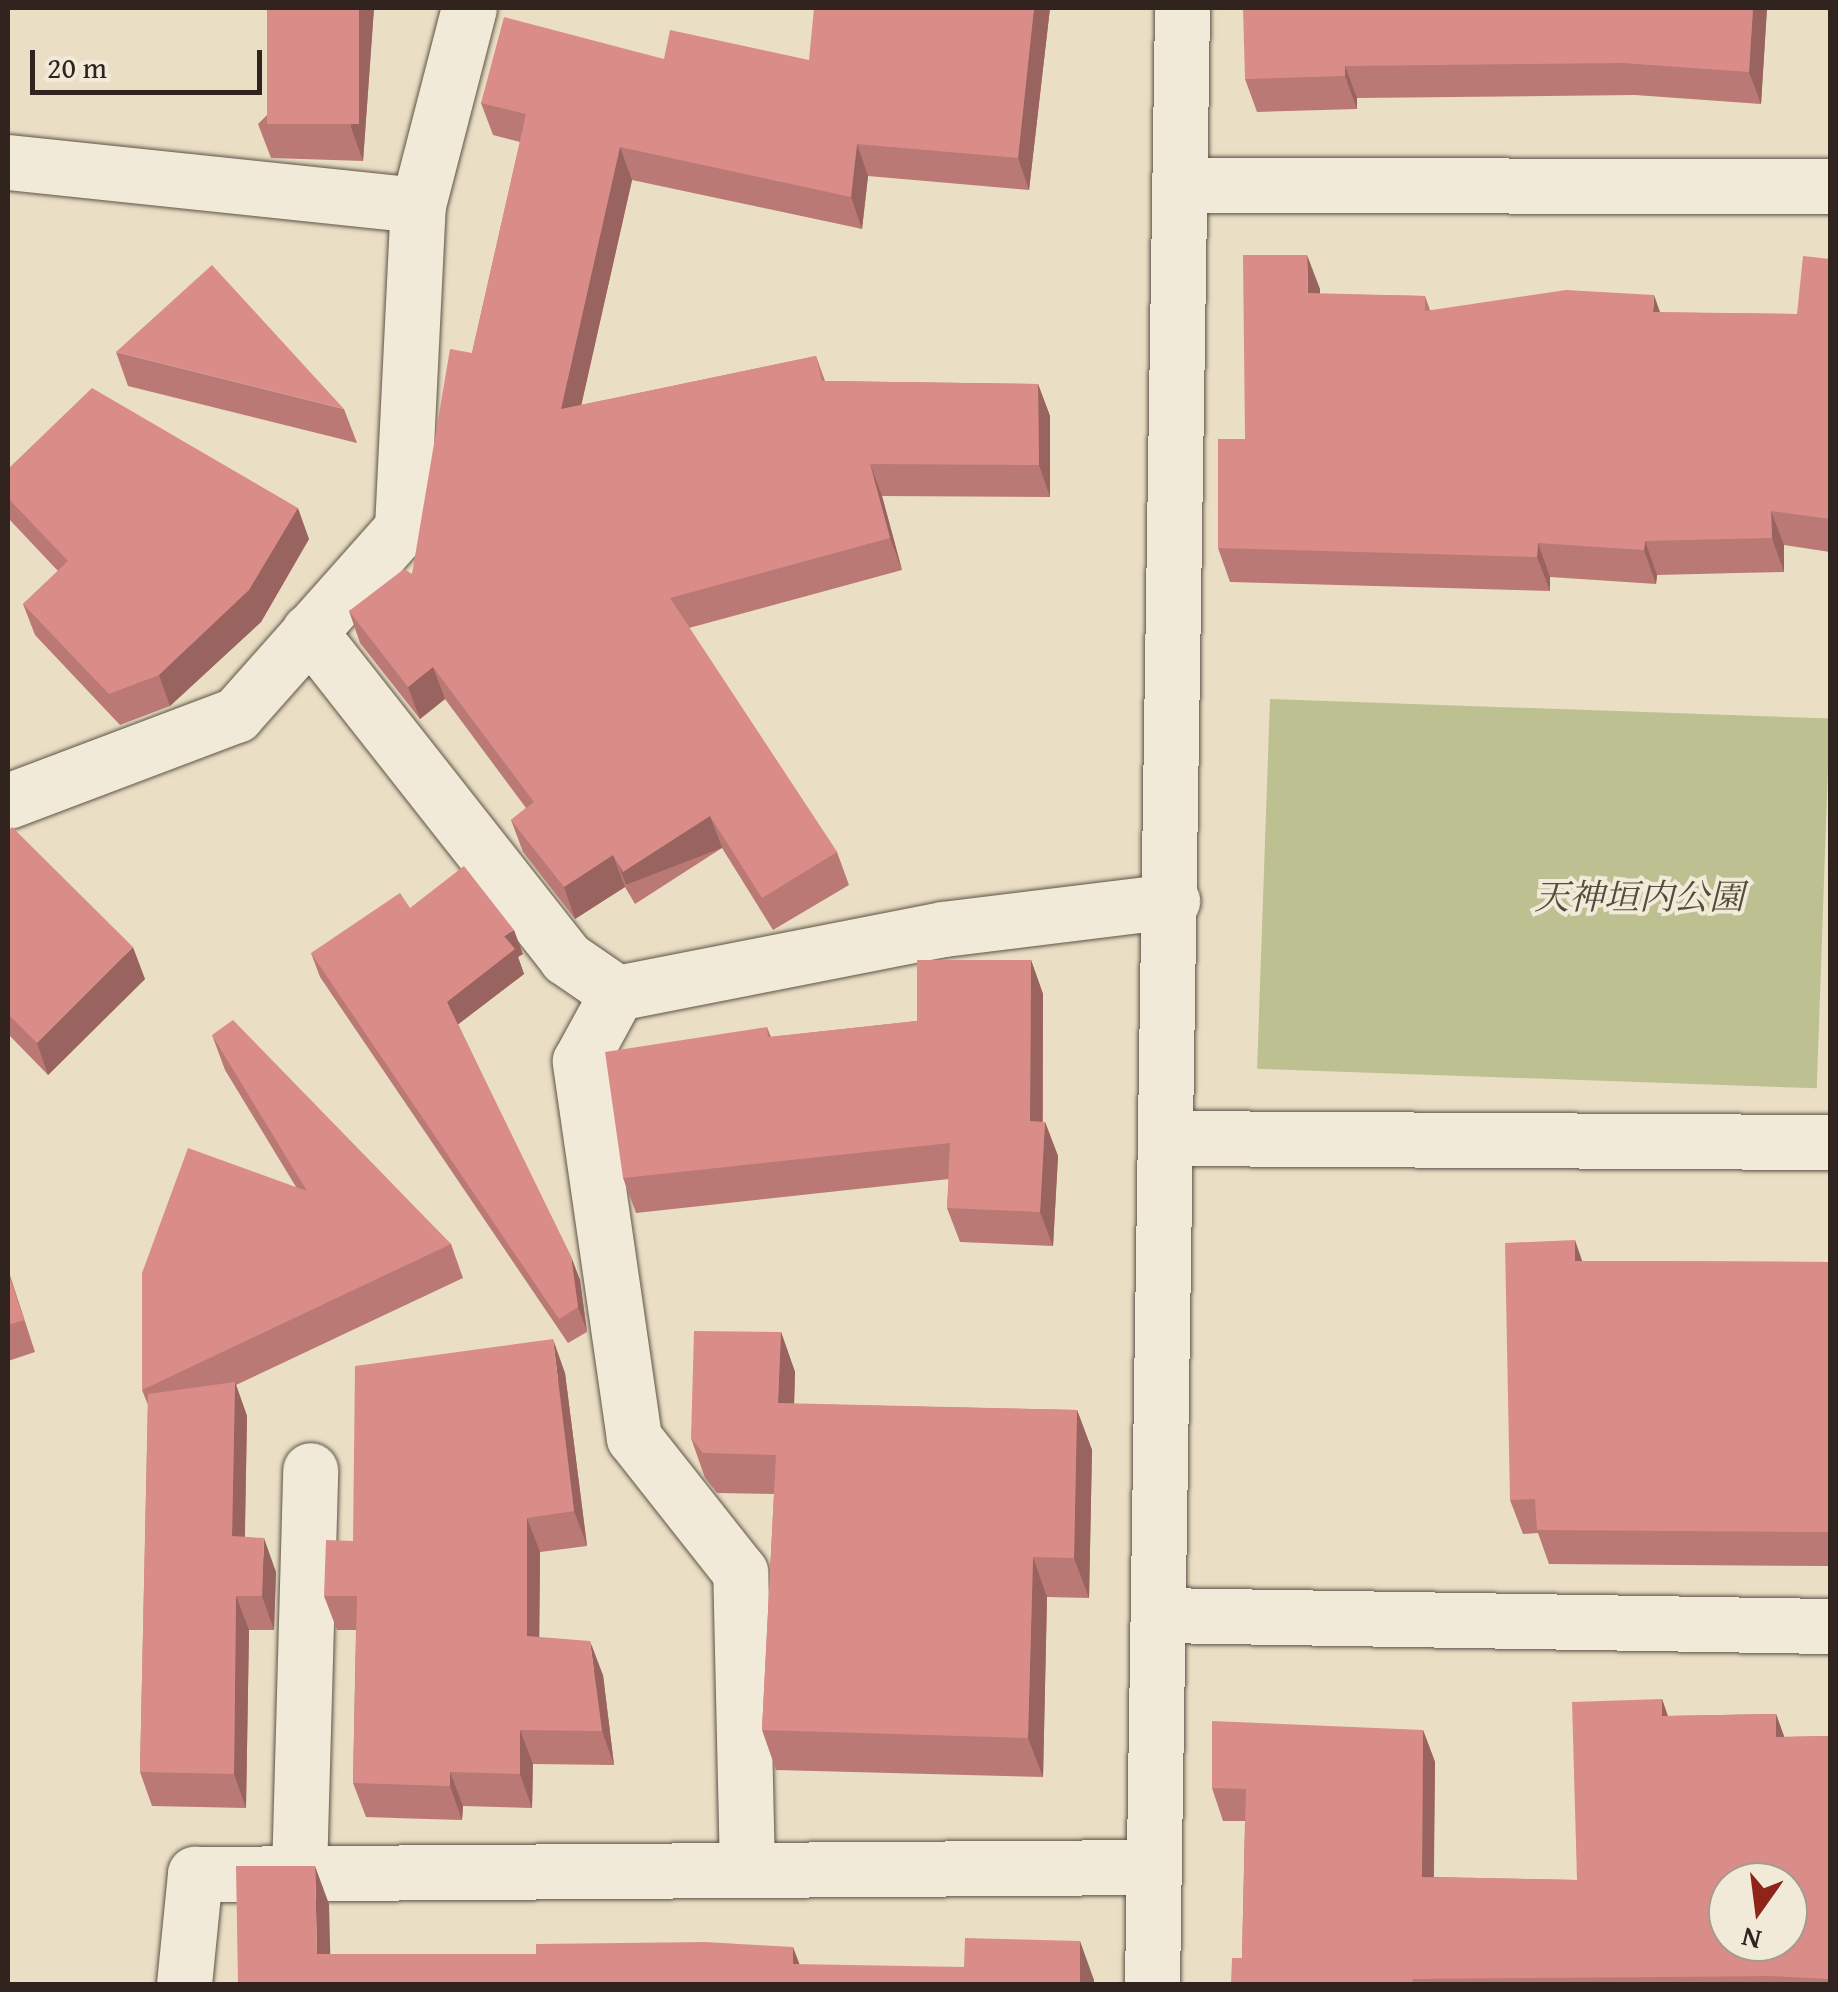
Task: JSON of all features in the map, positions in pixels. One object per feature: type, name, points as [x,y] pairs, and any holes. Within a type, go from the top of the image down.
[{"type":"street","points":[[8,801],[236,715],[402,528],[418,205],[469,8]]},
{"type":"street","points":[[1152,1984],[1185,185],[1182,8]]},
{"type":"street","points":[[8,162],[418,205]]},
{"type":"street","points":[[1185,185],[1830,186]]},
{"type":"street","points":[[309,631],[566,958],[617,993],[942,929],[1172,902]]},
{"type":"street","points":[[617,993],[580,1061],[634,1438],[740,1572],[748,1870]]},
{"type":"street","points":[[1167,1138],[1830,1142]]},
{"type":"street","points":[[299,1874],[310,1470]]},
{"type":"street","points":[[1159,1615],[1830,1626]]},
{"type":"street","points":[[184,1984],[195,1874],[1154,1868]]},
{"type":"green space","name":"天神垣内公園","points":[[1270,699],[1830,719],[1817,1088],[1257,1069]]},
{"type":"building","points":[[267,8],[359,8],[359,124],[267,124]]},
{"type":"building","points":[[814,8],[1034,8],[1018,158],[857,144],[851,197],[620,147],[561,409],[816,356],[822,381],[1038,384],[1039,465],[870,464],[890,538],[670,598],[837,852],[762,898],[710,816],[623,872],[613,855],[564,887],[511,820],[534,802],[433,667],[408,687],[349,611],[404,569],[412,574],[450,349],[472,353],[526,114],[481,103],[504,17],[664,59],[670,30],[809,60]]},
{"type":"building","points":[[1243,8],[1753,8],[1749,72],[1623,63],[1345,66],[1345,76],[1245,79]]},
{"type":"building","points":[[1243,255],[1307,255],[1308,293],[1425,296],[1425,311],[1566,290],[1654,295],[1653,312],[1797,314],[1803,256],[1830,259],[1830,519],[1771,511],[1772,538],[1645,541],[1644,550],[1538,543],[1537,557],[1218,548],[1218,439],[1245,439]]},
{"type":"building","points":[[212,265],[344,409],[116,352]]},
{"type":"building","points":[[92,388],[298,508],[249,590],[159,675],[109,694],[23,604],[68,561],[8,498],[8,469]]},
{"type":"building","points":[[12,827],[133,947],[37,1043],[8,1014],[8,832]]},
{"type":"building","points":[[464,866],[514,930],[504,936],[515,949],[447,1002],[571,1256],[578,1307],[559,1319],[311,953],[400,893],[410,908]]},
{"type":"building","points":[[917,960],[1031,960],[1030,1121],[1045,1122],[1040,1212],[947,1208],[950,1143],[623,1178],[605,1052],[767,1027],[768,1037],[917,1021]]},
{"type":"building","points":[[233,1020],[451,1244],[142,1390],[142,1273],[188,1148],[307,1191],[212,1035]]},
{"type":"building","points":[[1575,1240],[1575,1261],[1830,1262],[1830,1532],[1537,1530],[1535,1499],[1510,1500],[1505,1243]]},
{"type":"building","points":[[8,1272],[24,1320],[8,1325]]},
{"type":"building","points":[[694,1331],[781,1332],[778,1403],[1077,1410],[1074,1558],[1033,1557],[1028,1738],[762,1730],[776,1455],[703,1453],[691,1438]]},
{"type":"building","points":[[553,1339],[574,1511],[527,1518],[527,1636],[590,1641],[602,1731],[520,1730],[520,1774],[450,1772],[450,1786],[353,1783],[357,1596],[324,1596],[326,1540],[353,1541],[355,1366]]},
{"type":"building","points":[[235,1382],[232,1536],[264,1538],[262,1596],[236,1596],[234,1774],[140,1772],[148,1394]]},
{"type":"building","points":[[1662,1699],[1662,1716],[1776,1714],[1776,1737],[1830,1736],[1830,1979],[1770,1976],[1231,1984],[1232,1958],[1242,1958],[1246,1789],[1212,1788],[1212,1721],[1423,1730],[1422,1877],[1577,1880],[1572,1702]]},
{"type":"building","points":[[236,1866],[315,1866],[317,1954],[536,1954],[536,1944],[705,1942],[793,1947],[793,1964],[964,1967],[965,1938],[1080,1941],[1080,1984],[224,1984],[238,1983]]}]
